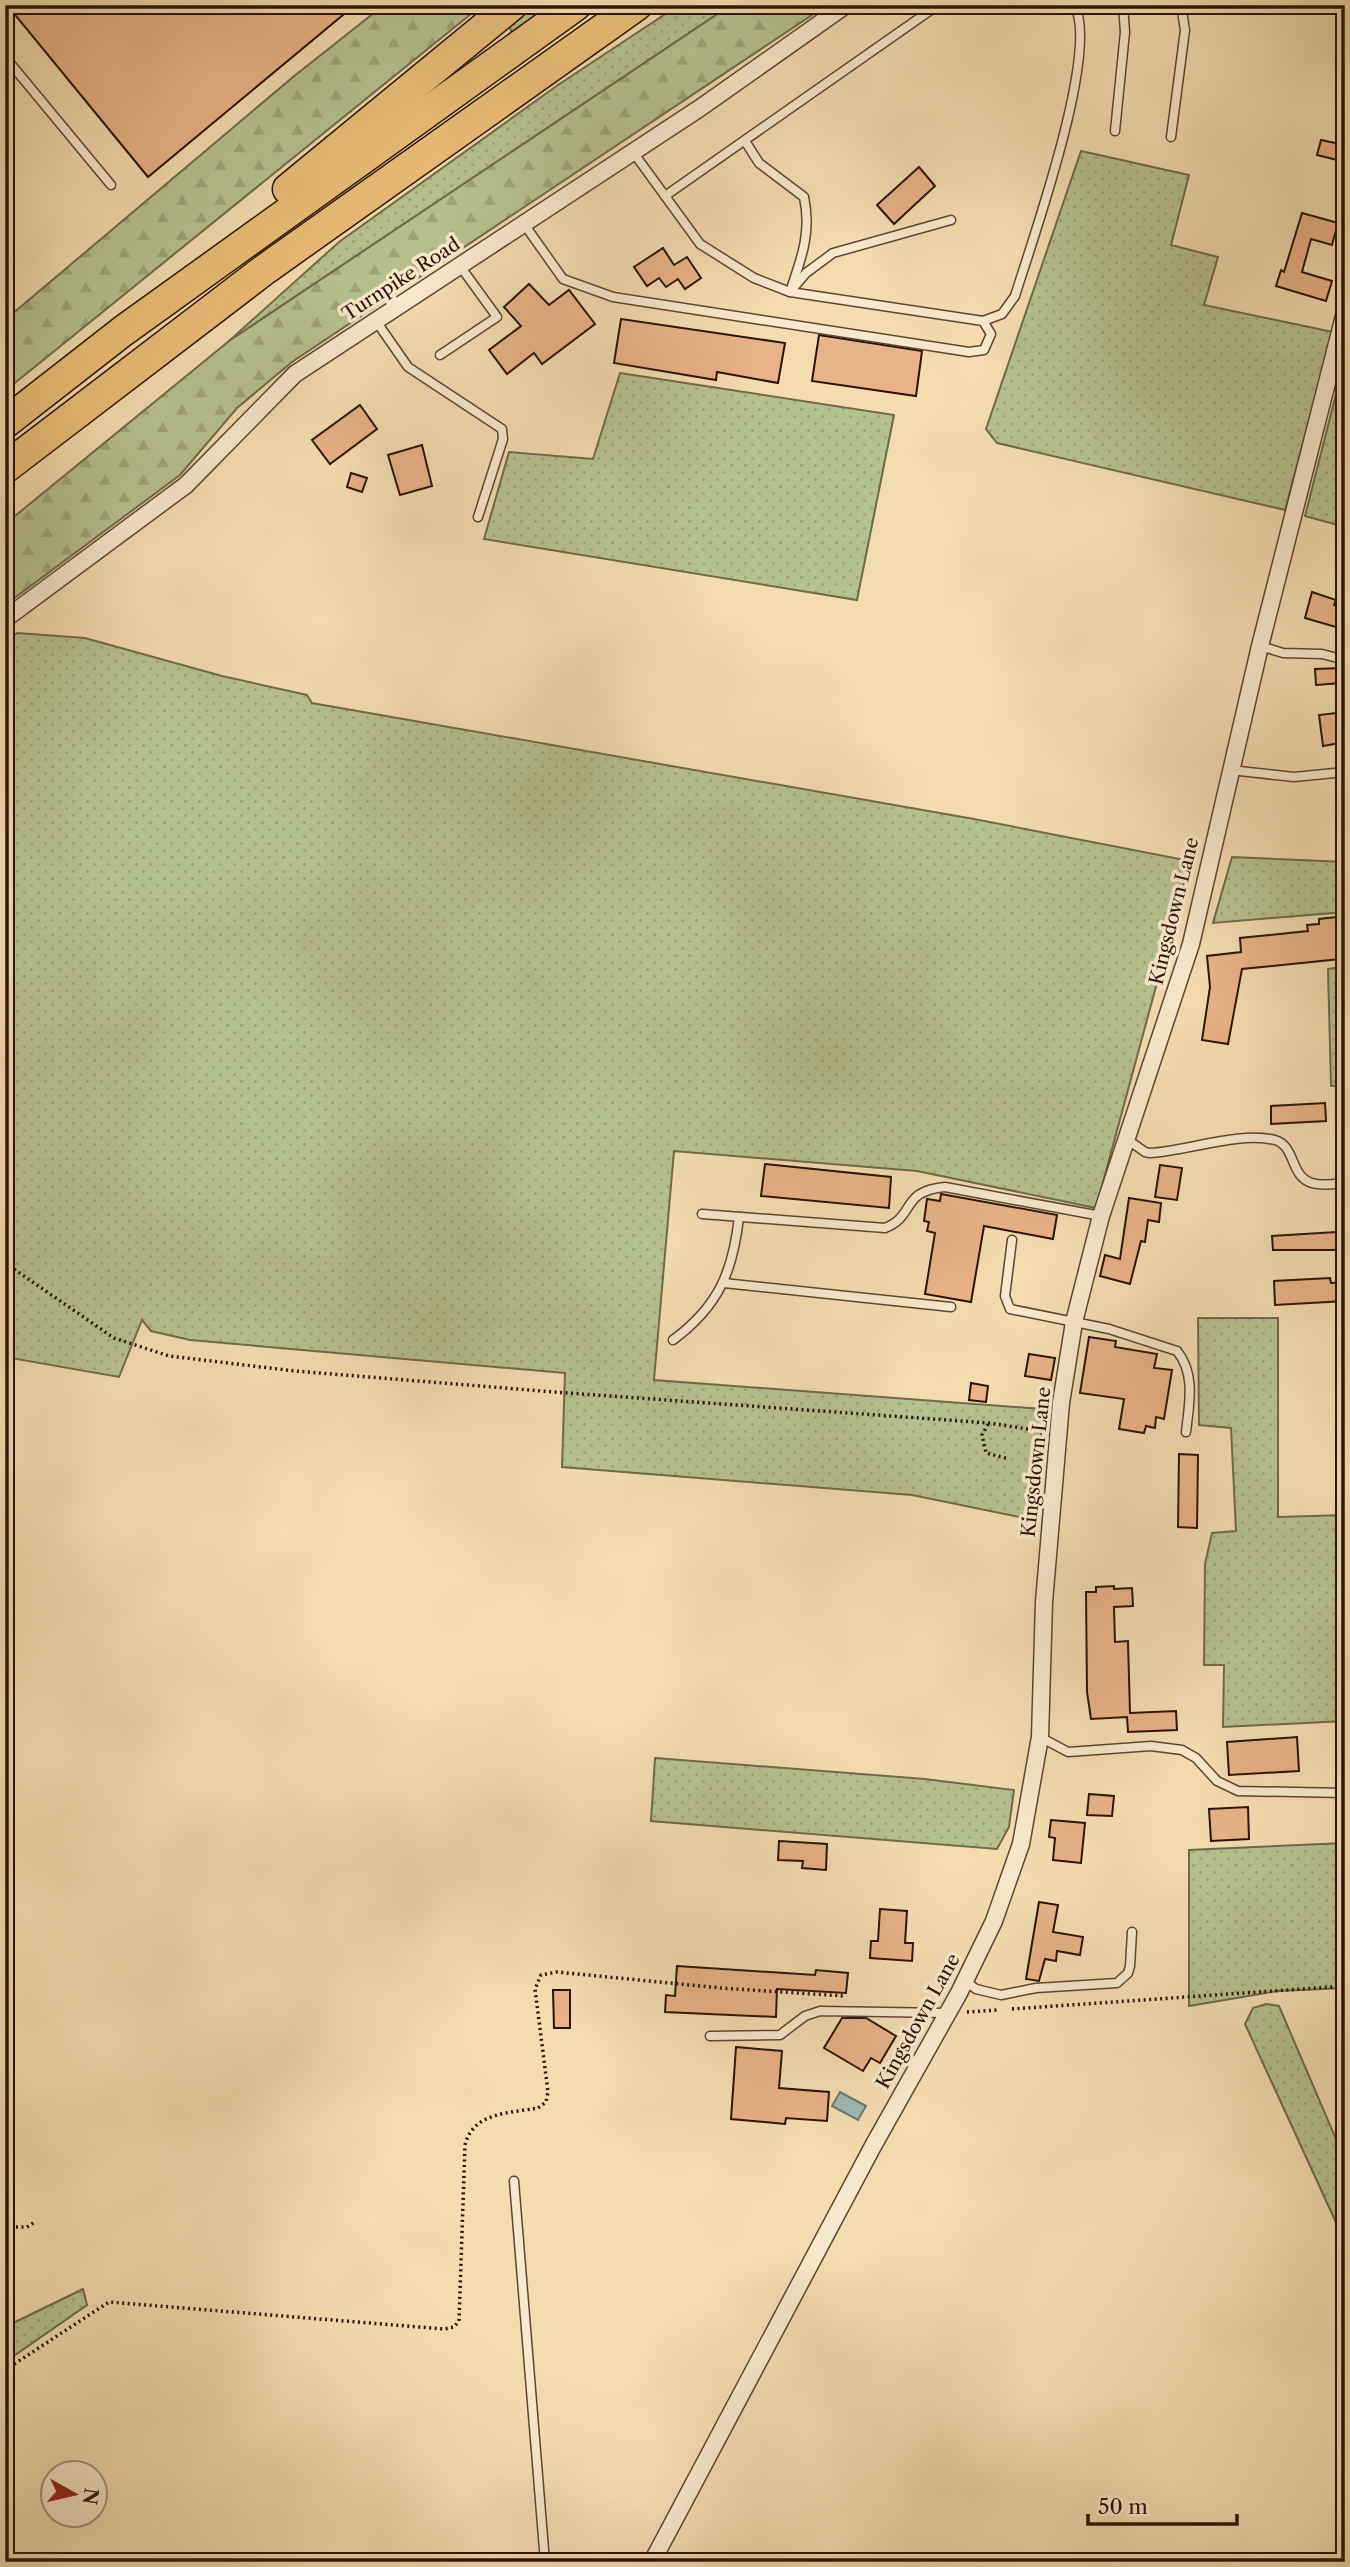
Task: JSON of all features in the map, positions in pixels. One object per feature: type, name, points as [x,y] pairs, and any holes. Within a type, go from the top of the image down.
[{"type":"highway","points":[[123,331],[300,178],[512,5]]},
{"type":"highway","points":[[5,422],[123,331],[576,5]]},
{"type":"highway","points":[[5,468],[264,270],[638,5]]},
{"type":"street","name":"Turnpike Road","points":[[5,619],[186,485],[295,374],[633,152],[846,5]]},
{"type":"street","name":"Kingsdown Lane","points":[[652,2562],[873,2146],[965,1981],[994,1921],[1021,1844],[1040,1737],[1044,1602],[1058,1433],[1074,1322],[1101,1216],[1191,944],[1260,646],[1345,312]]},
{"type":"lane","points":[[665,196],[938,5]]},
{"type":"lane","points":[[633,152],[700,244],[754,278],[790,292],[983,321],[1002,314],[1015,296],[1065,139],[1082,33],[1079,14],[1074,5]]},
{"type":"lane","points":[[1115,131],[1125,43],[1123,5]]},
{"type":"lane","points":[[1171,137],[1185,30],[1181,5]]},
{"type":"lane","points":[[5,57],[111,185]]},
{"type":"lane","points":[[745,141],[759,163],[804,197],[809,220],[805,247],[790,292]]},
{"type":"lane","points":[[790,292],[806,273],[833,253],[951,220]]},
{"type":"lane","points":[[524,224],[563,279],[613,297],[969,352],[984,350],[991,334],[983,321]]},
{"type":"lane","points":[[440,355],[497,317],[460,266]]},
{"type":"lane","points":[[376,321],[408,367],[502,429],[503,439],[478,517]]},
{"type":"lane","points":[[1260,646],[1283,653],[1331,655],[1345,660]]},
{"type":"lane","points":[[1230,770],[1294,777],[1345,772]]},
{"type":"lane","points":[[1128,1140],[1144,1152],[1150,1153],[1272,1139],[1285,1145],[1304,1180],[1315,1184],[1345,1183]]},
{"type":"lane","points":[[702,1214],[885,1227],[899,1219],[913,1196],[926,1189],[945,1187],[1101,1216]]},
{"type":"lane","points":[[673,1340],[724,1283],[733,1260],[739,1217]]},
{"type":"lane","points":[[1012,1240],[1005,1296],[1010,1309],[1144,1339],[1177,1351],[1184,1360],[1189,1378],[1186,1432]]},
{"type":"lane","points":[[724,1283],[951,1307]]},
{"type":"lane","points":[[1040,1737],[1068,1752],[1151,1746],[1182,1750],[1196,1758],[1217,1781],[1238,1791],[1345,1793]]},
{"type":"lane","points":[[965,1981],[976,1989],[1001,1995],[1036,1988],[1117,1983],[1128,1973],[1132,1932]]},
{"type":"lane","points":[[710,2036],[780,2035],[805,2016],[820,2011],[947,2013]]},
{"type":"lane","points":[[514,2181],[545,2562]]},
{"type":"path","points":[[5,1263],[114,1338],[169,1356],[295,1371],[989,1423],[1058,1433]]},
{"type":"path","points":[[989,1423],[982,1435],[983,1448],[986,1453],[1009,1459]]},
{"type":"path","points":[[5,2370],[109,2302],[444,2329],[454,2327],[459,2320],[465,2145],[468,2132],[483,2118],[538,2108],[546,2102],[548,2092],[535,1989],[541,1975],[549,1972],[721,1988],[853,1996]]},
{"type":"path","points":[[947,2013],[1345,1986]]},
{"type":"path","points":[[5,2227],[27,2227],[36,2221]]},
{"type":"green space","points":[[384,5],[482,5],[5,391],[5,320],[293,77]]},
{"type":"green space","points":[[533,5],[556,5],[512,34],[509,25]]},
{"type":"green space","points":[[679,5],[731,5],[229,341],[339,242],[558,85]]},
{"type":"green space","points":[[731,5],[827,5],[292,362],[237,408],[180,475],[5,605],[5,525],[15,516],[229,341]]},
{"type":"green space","points":[[1081,151],[1189,175],[1171,245],[1218,257],[1204,305],[1333,332],[1285,510],[997,443],[986,429]]},
{"type":"green space","points":[[1345,359],[1345,527],[1305,516]]},
{"type":"green space","points":[[620,373],[894,415],[857,600],[484,539],[509,452],[593,459]]},
{"type":"green space","points":[[17,633],[85,638],[222,676],[307,695],[312,703],[974,819],[1190,861],[1096,1208],[917,1171],[674,1151],[654,1380],[1043,1409],[1034,1520],[912,1495],[562,1467],[565,1373],[190,1340],[151,1331],[142,1320],[119,1377],[5,1357],[5,643]]},
{"type":"green space","points":[[1232,857],[1345,862],[1345,912],[1213,923]]},
{"type":"green space","points":[[1345,966],[1345,1086],[1331,1086],[1328,969]]},
{"type":"green space","points":[[1198,1318],[1278,1318],[1278,1517],[1345,1515],[1345,1721],[1223,1727],[1224,1665],[1204,1665],[1205,1564],[1212,1533],[1236,1531],[1231,1428],[1199,1425]]},
{"type":"green space","points":[[655,1758],[925,1779],[1014,1790],[1009,1827],[997,1849],[651,1821]]},
{"type":"green space","points":[[1345,1843],[1345,1988],[1278,1991],[1189,2006],[1189,1850]]},
{"type":"green space","points":[[1266,2004],[1279,2006],[1345,2160],[1345,2242],[1245,2024],[1253,2008]]},
{"type":"green space","points":[[83,2289],[87,2305],[5,2362],[5,2327]]},
{"type":"water","points":[[840,2092],[866,2106],[858,2120],[832,2106]]},
{"type":"building","points":[[7,5],[355,5],[148,177]]},
{"type":"building","points":[[1321,140],[1345,145],[1345,162],[1317,155]]},
{"type":"building","points":[[919,167],[935,186],[894,224],[877,205]]},
{"type":"building","points":[[1302,213],[1338,223],[1332,245],[1311,239],[1302,272],[1332,281],[1326,301],[1276,286],[1281,270],[1284,272]]},
{"type":"building","points":[[663,248],[674,265],[687,257],[701,278],[685,289],[678,279],[666,287],[659,278],[647,286],[634,267]]},
{"type":"building","points":[[529,284],[549,305],[569,290],[595,324],[542,364],[534,353],[507,374],[489,350],[521,326],[504,307]]},
{"type":"building","points":[[621,319],[785,343],[778,383],[717,372],[716,380],[614,363]]},
{"type":"building","points":[[819,335],[922,351],[916,396],[812,381]]},
{"type":"building","points":[[360,405],[377,429],[330,464],[312,440]]},
{"type":"building","points":[[422,445],[432,486],[400,495],[388,455]]},
{"type":"building","points":[[351,473],[367,478],[362,492],[347,487]]},
{"type":"building","points":[[1312,592],[1336,600],[1334,605],[1341,608],[1336,627],[1305,618]]},
{"type":"building","points":[[1342,668],[1342,683],[1316,685],[1315,669]]},
{"type":"building","points":[[1336,713],[1340,743],[1323,746],[1319,715]]},
{"type":"building","points":[[1336,917],[1340,959],[1242,969],[1228,1044],[1202,1040],[1210,987],[1207,956],[1241,952],[1240,938],[1308,931],[1307,925],[1319,924],[1319,919]]},
{"type":"building","points":[[1325,1103],[1326,1121],[1271,1124],[1271,1106]]},
{"type":"building","points":[[765,1164],[891,1177],[889,1208],[761,1196]]},
{"type":"building","points":[[1160,1165],[1182,1168],[1177,1200],[1155,1197]]},
{"type":"building","points":[[941,1194],[1057,1215],[1053,1239],[984,1226],[971,1302],[925,1294],[935,1233],[927,1231],[929,1222],[924,1221],[927,1199],[940,1201]]},
{"type":"building","points":[[1129,1198],[1161,1203],[1159,1222],[1148,1220],[1145,1242],[1141,1241],[1130,1284],[1100,1276],[1105,1255],[1120,1259]]},
{"type":"building","points":[[1336,1232],[1338,1250],[1273,1250],[1272,1236]]},
{"type":"building","points":[[1330,1278],[1331,1283],[1345,1282],[1345,1301],[1275,1305],[1274,1281]]},
{"type":"building","points":[[1089,1337],[1116,1341],[1115,1347],[1157,1354],[1154,1368],[1172,1370],[1164,1419],[1156,1417],[1155,1428],[1146,1426],[1144,1433],[1119,1429],[1124,1399],[1080,1393]]},
{"type":"building","points":[[1029,1354],[1055,1358],[1051,1380],[1025,1376]]},
{"type":"building","points":[[971,1383],[988,1386],[986,1402],[969,1400]]},
{"type":"building","points":[[1179,1454],[1198,1455],[1197,1528],[1178,1527]]},
{"type":"building","points":[[1114,1586],[1114,1589],[1132,1588],[1133,1606],[1114,1607],[1115,1642],[1128,1641],[1130,1713],[1176,1711],[1177,1730],[1128,1732],[1127,1717],[1091,1719],[1087,1692],[1086,1592],[1096,1592],[1096,1587]]},
{"type":"building","points":[[1297,1737],[1299,1771],[1229,1775],[1227,1742]]},
{"type":"building","points":[[1089,1794],[1114,1796],[1112,1816],[1087,1815]]},
{"type":"building","points":[[1248,1807],[1249,1839],[1211,1841],[1209,1809]]},
{"type":"building","points":[[1051,1820],[1085,1823],[1081,1863],[1053,1860],[1055,1838],[1049,1837]]},
{"type":"building","points":[[779,1841],[827,1844],[826,1870],[802,1868],[803,1861],[778,1860]]},
{"type":"building","points":[[1039,1902],[1058,1905],[1053,1932],[1083,1937],[1080,1955],[1057,1951],[1056,1961],[1045,1959],[1039,1981],[1026,1979]]},
{"type":"building","points":[[880,1909],[907,1911],[905,1943],[913,1943],[912,1961],[870,1958],[871,1941],[878,1941]]},
{"type":"building","points":[[677,1966],[815,1975],[816,1970],[848,1973],[846,1993],[777,1989],[776,2017],[665,2012],[666,1995],[675,1996]]},
{"type":"building","points":[[553,1990],[570,1990],[570,2028],[554,2028]]},
{"type":"building","points":[[842,2018],[866,2018],[896,2036],[880,2063],[871,2058],[863,2071],[824,2048]]},
{"type":"building","points":[[736,2047],[782,2051],[779,2088],[829,2092],[827,2121],[786,2118],[785,2124],[731,2119]]}]
